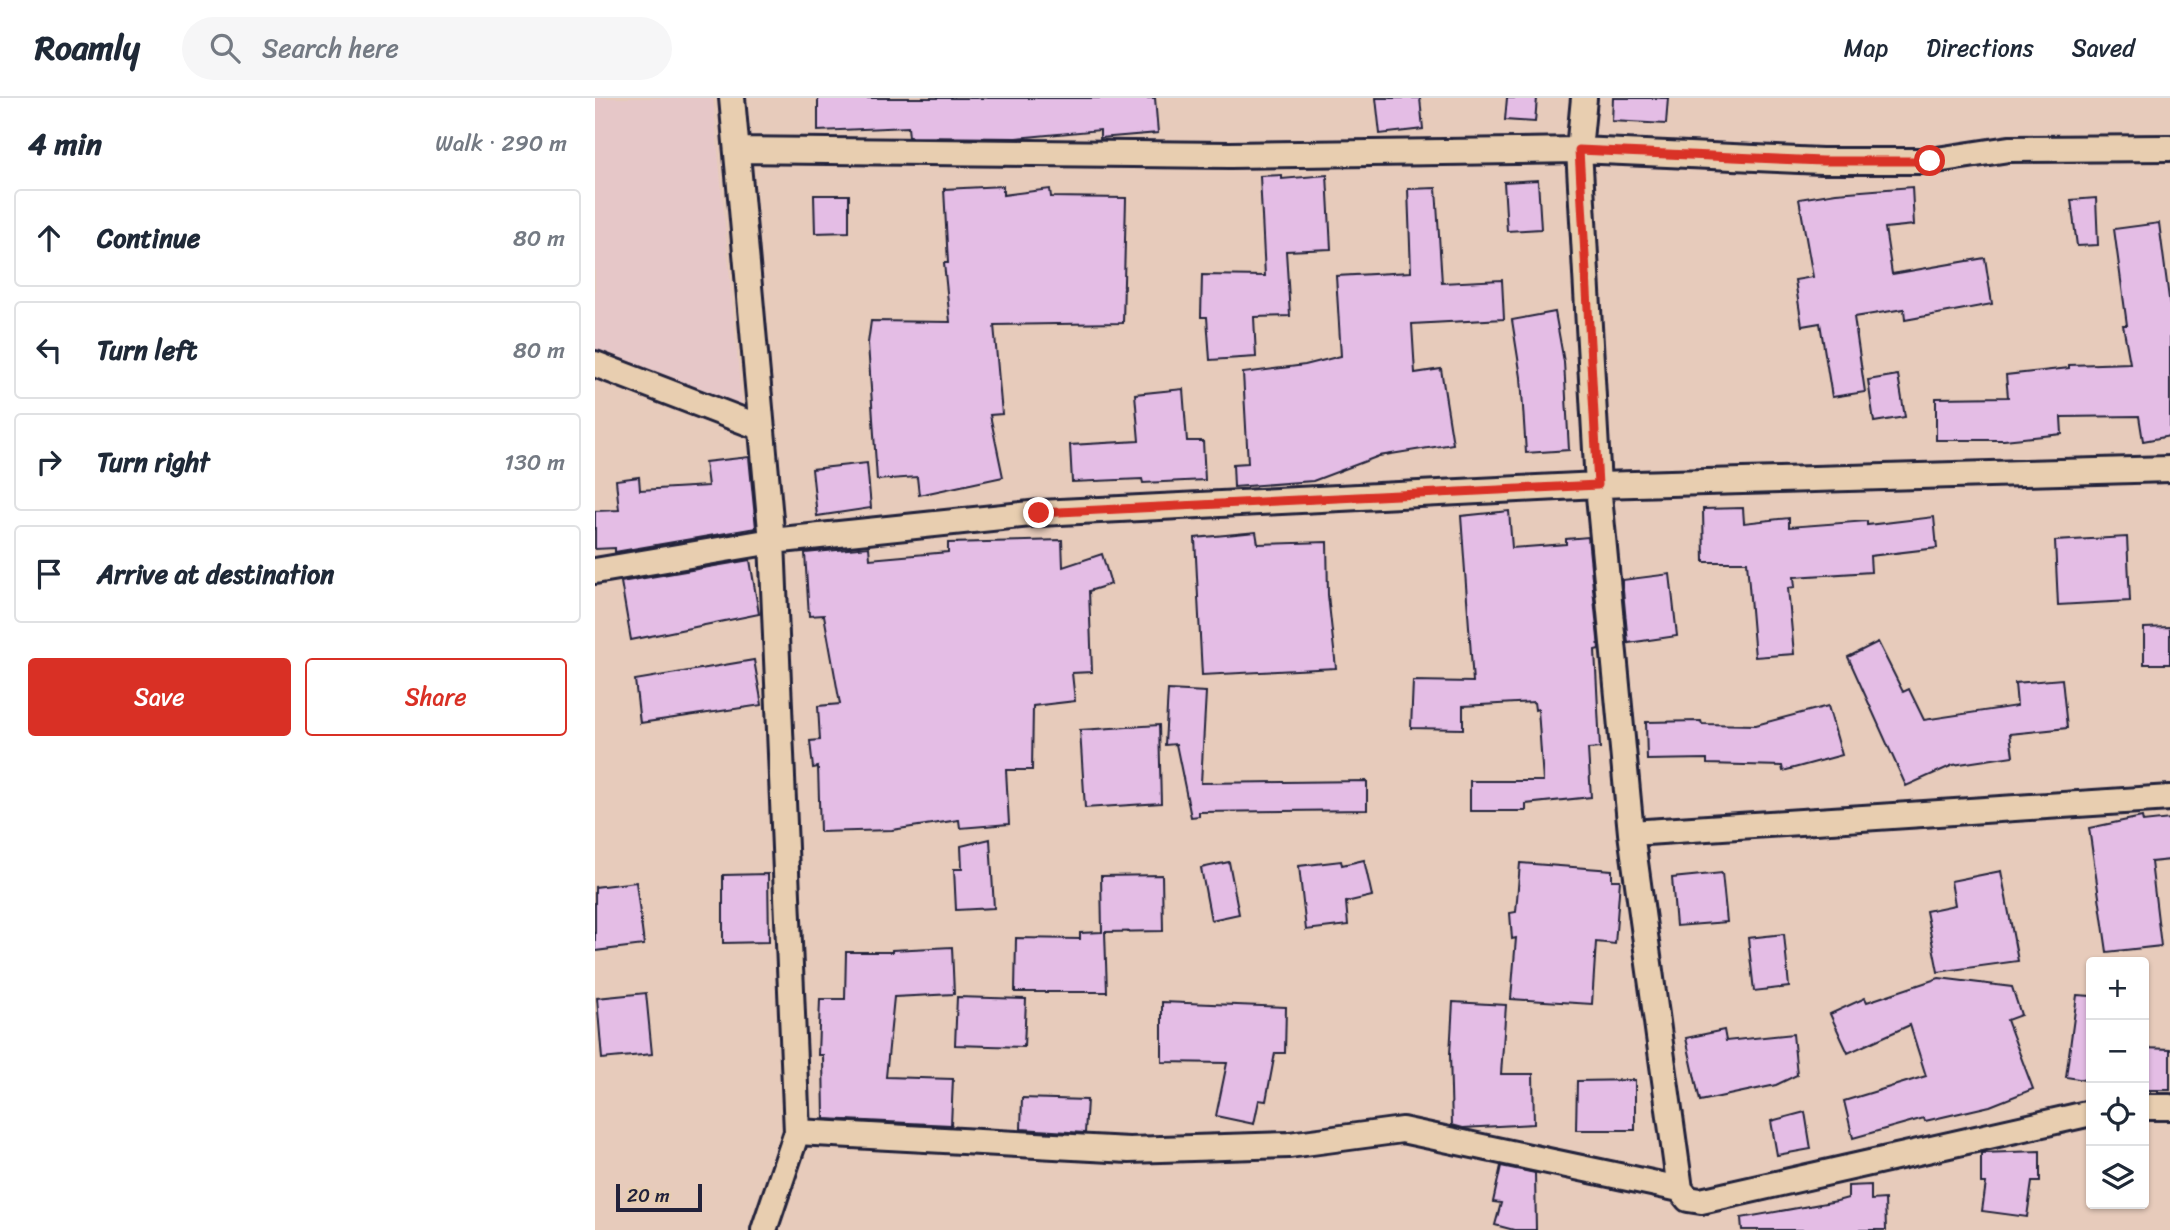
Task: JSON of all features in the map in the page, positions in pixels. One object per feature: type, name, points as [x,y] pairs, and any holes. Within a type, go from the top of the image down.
[{"type":"street","points":[[732,98],[772,541],[797,1132],[764,1230]]},
{"type":"street","points":[[1584,98],[1579,150],[1598,485],[1631,832],[1680,1189],[1688,1199],[1701,1201],[2086,1114]]},
{"type":"street","points":[[737,150],[1230,155],[1579,150],[1822,161],[1916,161],[2009,149],[2170,148]]},
{"type":"street","points":[[595,364],[762,428]]},
{"type":"street","points":[[595,571],[772,541],[1039,513],[1598,485],[2170,469]]},
{"type":"street","points":[[1631,832],[2170,798]]},
{"type":"street","points":[[2149,1107],[2170,1107]]},
{"type":"street","points":[[797,1132],[1129,1150],[1289,1144],[1402,1130],[1680,1189]]},
{"type":"shaded area","points":[[595,98],[713,98],[744,428],[595,373]]},
{"type":"building","points":[[818,98],[1155,98],[1158,133],[1100,138],[1100,130],[1016,138],[909,137],[908,127],[818,131]]},
{"type":"building","points":[[1376,98],[1420,98],[1423,129],[1380,134]]},
{"type":"building","points":[[1507,98],[1537,98],[1535,122],[1505,120]]},
{"type":"building","points":[[1613,98],[1668,98],[1666,124],[1612,121]]},
{"type":"building","points":[[1282,175],[1282,179],[1327,175],[1331,249],[1286,251],[1290,316],[1254,317],[1256,357],[1210,360],[1207,317],[1201,317],[1202,275],[1265,276],[1260,176]]},
{"type":"building","points":[[1538,180],[1541,229],[1507,231],[1504,182]]},
{"type":"building","points":[[1003,186],[1003,195],[1050,189],[1051,197],[1126,198],[1123,323],[994,325],[1002,414],[990,415],[1003,477],[919,495],[917,477],[877,480],[868,343],[871,321],[950,322],[944,263],[948,263],[944,189]]},
{"type":"building","points":[[1912,187],[1914,225],[1885,228],[1892,274],[1985,258],[1992,304],[1905,320],[1904,309],[1854,317],[1865,392],[1832,397],[1820,323],[1802,326],[1795,280],[1813,277],[1799,199]]},
{"type":"building","points":[[1436,188],[1442,283],[1502,280],[1504,319],[1412,324],[1415,373],[1441,369],[1453,444],[1379,456],[1313,481],[1234,487],[1233,464],[1248,463],[1243,373],[1305,365],[1341,356],[1336,276],[1411,272],[1408,189]]},
{"type":"building","points":[[814,195],[849,195],[849,232],[815,233]]},
{"type":"building","points":[[2096,198],[2098,245],[2077,246],[2071,200]]},
{"type":"building","points":[[2159,223],[2170,306],[2170,436],[2143,441],[2139,416],[2061,417],[2062,434],[2004,440],[1936,440],[1936,398],[2008,397],[2006,375],[2069,368],[2069,365],[2130,363],[2123,325],[2127,325],[2114,229]]},
{"type":"building","points":[[1555,312],[1564,362],[1569,450],[1526,453],[1521,377],[1512,320]]},
{"type":"building","points":[[1898,375],[1905,417],[1874,422],[1868,380]]},
{"type":"building","points":[[1183,389],[1187,441],[1203,441],[1205,480],[1072,482],[1070,445],[1139,441],[1135,394]]},
{"type":"building","points":[[749,457],[756,528],[615,552],[615,548],[595,549],[595,511],[619,510],[616,480],[639,477],[640,490],[708,486],[705,462]]},
{"type":"building","points":[[867,463],[871,508],[817,516],[812,469]]},
{"type":"building","points":[[1743,508],[1744,523],[1789,518],[1789,527],[1867,521],[1867,525],[1934,517],[1937,548],[1870,556],[1871,572],[1794,577],[1795,587],[1788,588],[1794,654],[1755,657],[1747,562],[1704,562],[1703,509]]},
{"type":"building","points":[[1509,511],[1512,548],[1566,544],[1566,539],[1588,537],[1599,649],[1595,650],[1600,748],[1588,749],[1591,797],[1526,804],[1526,811],[1470,811],[1470,781],[1543,781],[1538,709],[1535,710],[1534,702],[1463,706],[1463,729],[1411,728],[1413,681],[1473,682],[1461,516]]},
{"type":"building","points":[[1256,532],[1258,544],[1327,542],[1328,595],[1336,668],[1202,675],[1195,538]]},
{"type":"building","points":[[2127,537],[2130,601],[2058,605],[2055,541]]},
{"type":"building","points":[[1062,540],[1063,567],[1102,554],[1111,584],[1089,591],[1092,672],[1072,673],[1075,701],[1033,706],[1032,770],[1006,770],[1009,824],[960,828],[959,820],[892,830],[820,832],[818,767],[813,768],[810,741],[820,740],[818,706],[840,704],[824,615],[809,616],[805,553],[869,547],[870,559],[948,552],[948,543]]},
{"type":"building","points":[[750,560],[759,614],[631,640],[621,582]]},
{"type":"building","points":[[1670,574],[1677,636],[1628,643],[1622,580]]},
{"type":"building","points":[[2170,627],[2170,664],[2144,664],[2144,628]]},
{"type":"building","points":[[1878,642],[1903,692],[1909,689],[1924,720],[2017,706],[2015,683],[2062,679],[2067,728],[2010,734],[2013,756],[1953,765],[1906,786],[1848,657]]},
{"type":"building","points":[[754,660],[762,705],[640,723],[635,680]]},
{"type":"building","points":[[1168,690],[1206,692],[1201,783],[1367,781],[1367,810],[1199,812],[1199,816],[1191,817],[1176,744],[1165,745]]},
{"type":"building","points":[[1828,706],[1842,755],[1783,771],[1782,766],[1707,764],[1707,759],[1647,760],[1646,722],[1701,721],[1702,724],[1756,725]]},
{"type":"building","points":[[1159,725],[1161,803],[1085,808],[1080,730]]},
{"type":"building","points":[[2142,817],[2143,822],[2170,819],[2170,860],[2151,862],[2161,946],[2107,952],[2089,828]]},
{"type":"building","points":[[990,839],[994,908],[956,910],[954,869],[962,869],[961,846]]},
{"type":"building","points":[[1364,860],[1372,896],[1346,902],[1348,925],[1306,930],[1299,866],[1341,861],[1342,865]]},
{"type":"building","points":[[1229,862],[1239,914],[1211,920],[1201,868]]},
{"type":"building","points":[[1520,863],[1612,870],[1612,880],[1620,880],[1615,944],[1596,942],[1592,1004],[1511,999],[1516,938],[1512,939],[1510,913],[1516,912]]},
{"type":"building","points":[[2001,871],[2018,961],[1938,972],[1926,911],[1955,905],[1951,881]]},
{"type":"building","points":[[1722,873],[1727,922],[1676,926],[1672,878]]},
{"type":"building","points":[[768,874],[769,942],[723,943],[723,875]]},
{"type":"building","points":[[1162,875],[1163,931],[1105,932],[1107,992],[1015,992],[1016,938],[1080,939],[1080,933],[1102,932],[1101,876]]},
{"type":"building","points":[[636,882],[644,945],[595,951],[595,887]]},
{"type":"building","points":[[1784,934],[1789,987],[1754,991],[1748,938]]},
{"type":"building","points":[[952,947],[954,994],[894,997],[886,1077],[953,1079],[951,1125],[824,1119],[823,1055],[818,1055],[820,999],[845,999],[846,952],[892,952]]},
{"type":"building","points":[[1939,978],[2012,987],[2021,1015],[2007,1020],[2033,1089],[1990,1106],[1925,1121],[1924,1118],[1853,1138],[1844,1101],[1926,1076],[1910,1025],[1848,1053],[1830,1014],[1865,998],[1867,1002]]},
{"type":"building","points":[[646,993],[652,1054],[602,1059],[597,998]]},
{"type":"building","points":[[2077,995],[2086,996],[2086,1080],[2066,1077]]},
{"type":"building","points":[[957,997],[1026,999],[1024,1047],[955,1045]]},
{"type":"building","points":[[1162,1002],[1286,1007],[1285,1053],[1275,1053],[1266,1101],[1259,1100],[1254,1124],[1216,1116],[1227,1063],[1162,1062]]},
{"type":"building","points":[[1453,1002],[1506,1005],[1501,1074],[1533,1074],[1534,1124],[1463,1128],[1452,1125],[1450,1054]]},
{"type":"building","points":[[1724,1030],[1726,1041],[1793,1034],[1797,1075],[1776,1085],[1700,1101],[1686,1038]]},
{"type":"building","points":[[2149,1048],[2170,1049],[2170,1090],[2149,1090]]},
{"type":"building","points":[[1635,1080],[1635,1130],[1576,1130],[1577,1081]]},
{"type":"building","points":[[1022,1098],[1087,1100],[1085,1133],[1021,1129]]},
{"type":"building","points":[[1805,1112],[1811,1149],[1777,1155],[1771,1121]]},
{"type":"building","points":[[2040,1151],[2040,1182],[2032,1182],[2027,1217],[1982,1211],[1986,1183],[1981,1183],[1981,1153]]},
{"type":"building","points":[[1501,1166],[1535,1173],[1536,1230],[1514,1230],[1495,1225],[1501,1203],[1493,1202]]},
{"type":"building","points":[[1871,1185],[1871,1200],[1885,1199],[1886,1230],[1742,1230],[1741,1218],[1837,1201],[1848,1198],[1848,1186]]},
{"type":"route","points":[[1039,513],[1598,485],[1579,150],[1822,161],[1930,161]]}]
